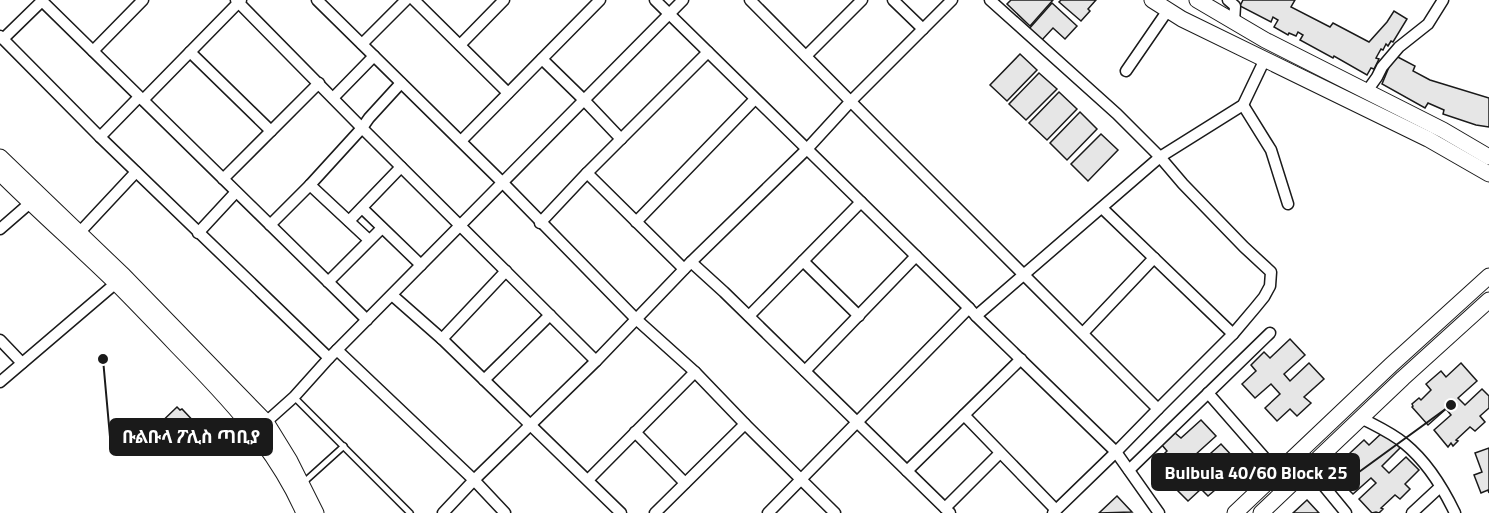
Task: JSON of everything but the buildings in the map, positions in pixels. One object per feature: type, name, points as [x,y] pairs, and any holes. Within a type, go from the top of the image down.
[{"type":"main road","points":[[1152,0],[1182,19],[1487,170]]},
{"type":"main road","points":[[1197,0],[1265,40],[1443,130],[1487,170]]},
{"type":"main road","points":[[0,157],[124,276],[266,422],[290,460],[316,513]]},
{"type":"main road","points":[[0,173],[116,283],[210,379],[257,434],[294,491],[304,513]]},
{"type":"main road","points":[[1235,513],[1382,373],[1489,276]]},
{"type":"main road","points":[[1261,513],[1489,300]]},
{"type":"street","points":[[367,320],[42,0],[1,38],[198,233],[474,480],[505,513]]},
{"type":"street","points":[[93,51],[143,0]]},
{"type":"street","points":[[316,0],[503,183],[636,319],[695,372],[835,513]]},
{"type":"street","points":[[362,44],[406,0]]},
{"type":"street","points":[[414,0],[508,93]]},
{"type":"street","points":[[459,45],[504,0]]},
{"type":"street","points":[[460,141],[600,0]]},
{"type":"street","points":[[655,0],[1116,452],[1159,513]]},
{"type":"street","points":[[266,422],[294,397],[333,354],[683,0]]},
{"type":"street","points":[[806,56],[862,0]]},
{"type":"street","points":[[893,0],[923,29]]},
{"type":"street","points":[[443,513],[807,149],[951,0]]},
{"type":"street","points":[[964,416],[1055,511],[1233,334],[1264,297],[1269,286],[1271,272],[1244,247],[1117,114],[990,0]]},
{"type":"street","points":[[1367,91],[1399,46],[1428,24],[1443,0]]},
{"type":"street","points":[[100,137],[190,52],[238,1],[596,361]]},
{"type":"street","points":[[757,2],[806,56],[1158,409]]},
{"type":"street","points":[[1234,2],[1234,22]]},
{"type":"street","points":[[1126,71],[1168,10]]},
{"type":"street","points":[[190,52],[271,131]]},
{"type":"street","points":[[540,223],[708,52]]},
{"type":"street","points":[[333,99],[374,56]]},
{"type":"street","points":[[542,59],[621,139]]},
{"type":"street","points":[[768,513],[857,421],[973,312],[1024,275],[1160,158],[1243,105],[1265,59]]},
{"type":"street","points":[[270,225],[310,185],[401,82]]},
{"type":"street","points":[[223,179],[318,83]]},
{"type":"street","points":[[636,222],[755,99]]},
{"type":"street","points":[[1243,105],[1271,150],[1288,204]]},
{"type":"street","points":[[349,221],[401,166]]},
{"type":"street","points":[[79,233],[136,172]]},
{"type":"street","points":[[587,173],[636,222],[688,266],[724,292],[947,510],[1000,453]]},
{"type":"street","points":[[310,185],[369,240]]},
{"type":"street","points":[[198,233],[236,192]]},
{"type":"street","points":[[749,316],[861,202]]},
{"type":"street","points":[[0,229],[30,203]]},
{"type":"street","points":[[362,207],[421,265]]},
{"type":"street","points":[[1102,208],[1233,334]]},
{"type":"street","points":[[328,282],[382,228]]},
{"type":"street","points":[[805,371],[916,256]]},
{"type":"street","points":[[1083,333],[1154,258]]},
{"type":"street","points":[[803,261],[859,316]]},
{"type":"street","points":[[442,339],[506,271]]},
{"type":"street","points":[[0,382],[116,283]]},
{"type":"street","points":[[392,295],[442,339],[621,513]]},
{"type":"street","points":[[484,380],[550,315]]},
{"type":"street","points":[[1129,470],[1270,333]]},
{"type":"street","points":[[0,340],[22,363]]},
{"type":"street","points":[[907,471],[1021,359]]},
{"type":"street","points":[[588,480],[695,372]]},
{"type":"street","points":[[1208,393],[1278,473]]},
{"type":"street","points":[[1361,418],[1386,431],[1420,458],[1455,513]]},
{"type":"street","points":[[655,513],[745,424]]},
{"type":"street","points":[[635,432],[686,483]]},
{"type":"street","points":[[1309,468],[1346,513]]},
{"type":"street","points":[[1412,513],[1440,487]]},
{"type":"lane","points":[[294,397],[411,513]]},
{"type":"lane","points":[[302,484],[344,446]]},
{"type":"place","name":"ቡልቡላ ፖሊስ ጣቢያ","points":[[103,359]]},
{"type":"place","name":"Bulbula 40/60 Block 25","points":[[1451,405]]}]
